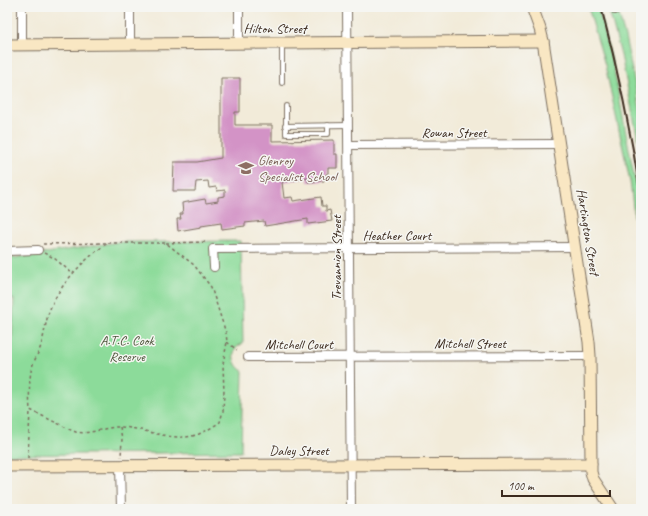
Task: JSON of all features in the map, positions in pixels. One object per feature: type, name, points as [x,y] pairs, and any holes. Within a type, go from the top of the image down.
[{"type":"street","points":[[22,7],[22,45]]},
{"type":"street","points":[[130,7],[130,44]]},
{"type":"street","points":[[239,7],[239,43]]},
{"type":"street","name":"Trevannion Street","points":[[348,7],[351,509]]},
{"type":"street","name":"Hartington Street","points":[[532,7],[543,41],[590,342],[591,472],[593,479],[613,509]]},
{"type":"street","name":"Hilton Street","points":[[7,45],[543,41]]},
{"type":"street","name":"Rowan Street","points":[[349,145],[559,144]]},
{"type":"street","points":[[7,251],[38,247]]},
{"type":"street","name":"Heather Court","points":[[214,267],[213,249],[575,247]]},
{"type":"street","name":"Mitchell Street","points":[[350,357],[590,356]]},
{"type":"street","name":"Mitchell Court","points":[[248,357],[350,357]]},
{"type":"street","name":"Daley Street","points":[[7,466],[591,464]]},
{"type":"street","points":[[120,465],[121,509]]},
{"type":"lane","points":[[613,7],[615,12]]},
{"type":"lane","points":[[282,43],[282,83]]},
{"type":"lane","points":[[286,106],[286,134],[328,134],[328,125]]},
{"type":"lane","points":[[286,126],[349,125]]},
{"type":"path","points":[[30,410],[77,432],[95,432],[107,428],[120,427],[135,428],[178,437],[198,434],[208,430],[220,422],[223,412],[224,394],[222,374],[226,333],[213,291],[194,265],[166,243],[108,243],[38,247]]},
{"type":"path","points":[[28,465],[31,368],[43,341],[47,318],[54,300],[73,274],[90,257],[108,243]]},
{"type":"path","points":[[38,247],[73,274]]},
{"type":"path","points":[[226,342],[238,350]]},
{"type":"path","points":[[120,427],[122,439],[120,465]]},
{"type":"green space","points":[[588,7],[598,7],[613,65],[637,191],[641,220],[641,275],[630,181],[605,65]]},
{"type":"green space","points":[[608,7],[617,7],[625,37],[641,113],[641,155],[621,55]]},
{"type":"green space","name":"A.T.C. Cook Reserve","points":[[241,241],[243,343],[235,350],[234,360],[238,367],[243,371],[241,452],[7,455],[7,361],[11,361],[14,299],[7,299],[7,259],[118,242]]},
{"type":"building","points":[[221,78],[240,78],[240,112],[235,112],[235,125],[272,125],[272,141],[334,140],[334,154],[337,154],[337,168],[328,168],[328,174],[326,174],[324,181],[308,182],[308,178],[282,182],[284,198],[292,197],[293,201],[321,197],[322,206],[326,206],[326,211],[330,210],[332,221],[308,224],[308,219],[265,226],[264,221],[245,223],[245,226],[222,229],[221,223],[178,231],[177,219],[181,219],[180,214],[183,214],[182,203],[205,199],[206,203],[218,201],[218,197],[225,196],[225,190],[217,191],[216,187],[209,188],[208,181],[196,182],[195,191],[173,191],[174,162],[197,162],[221,158]]},
{"type":"railway","points":[[601,7],[624,102],[641,197]]},
{"type":"place","name":"Glenroy Specialist School","points":[[246,168]]}]
